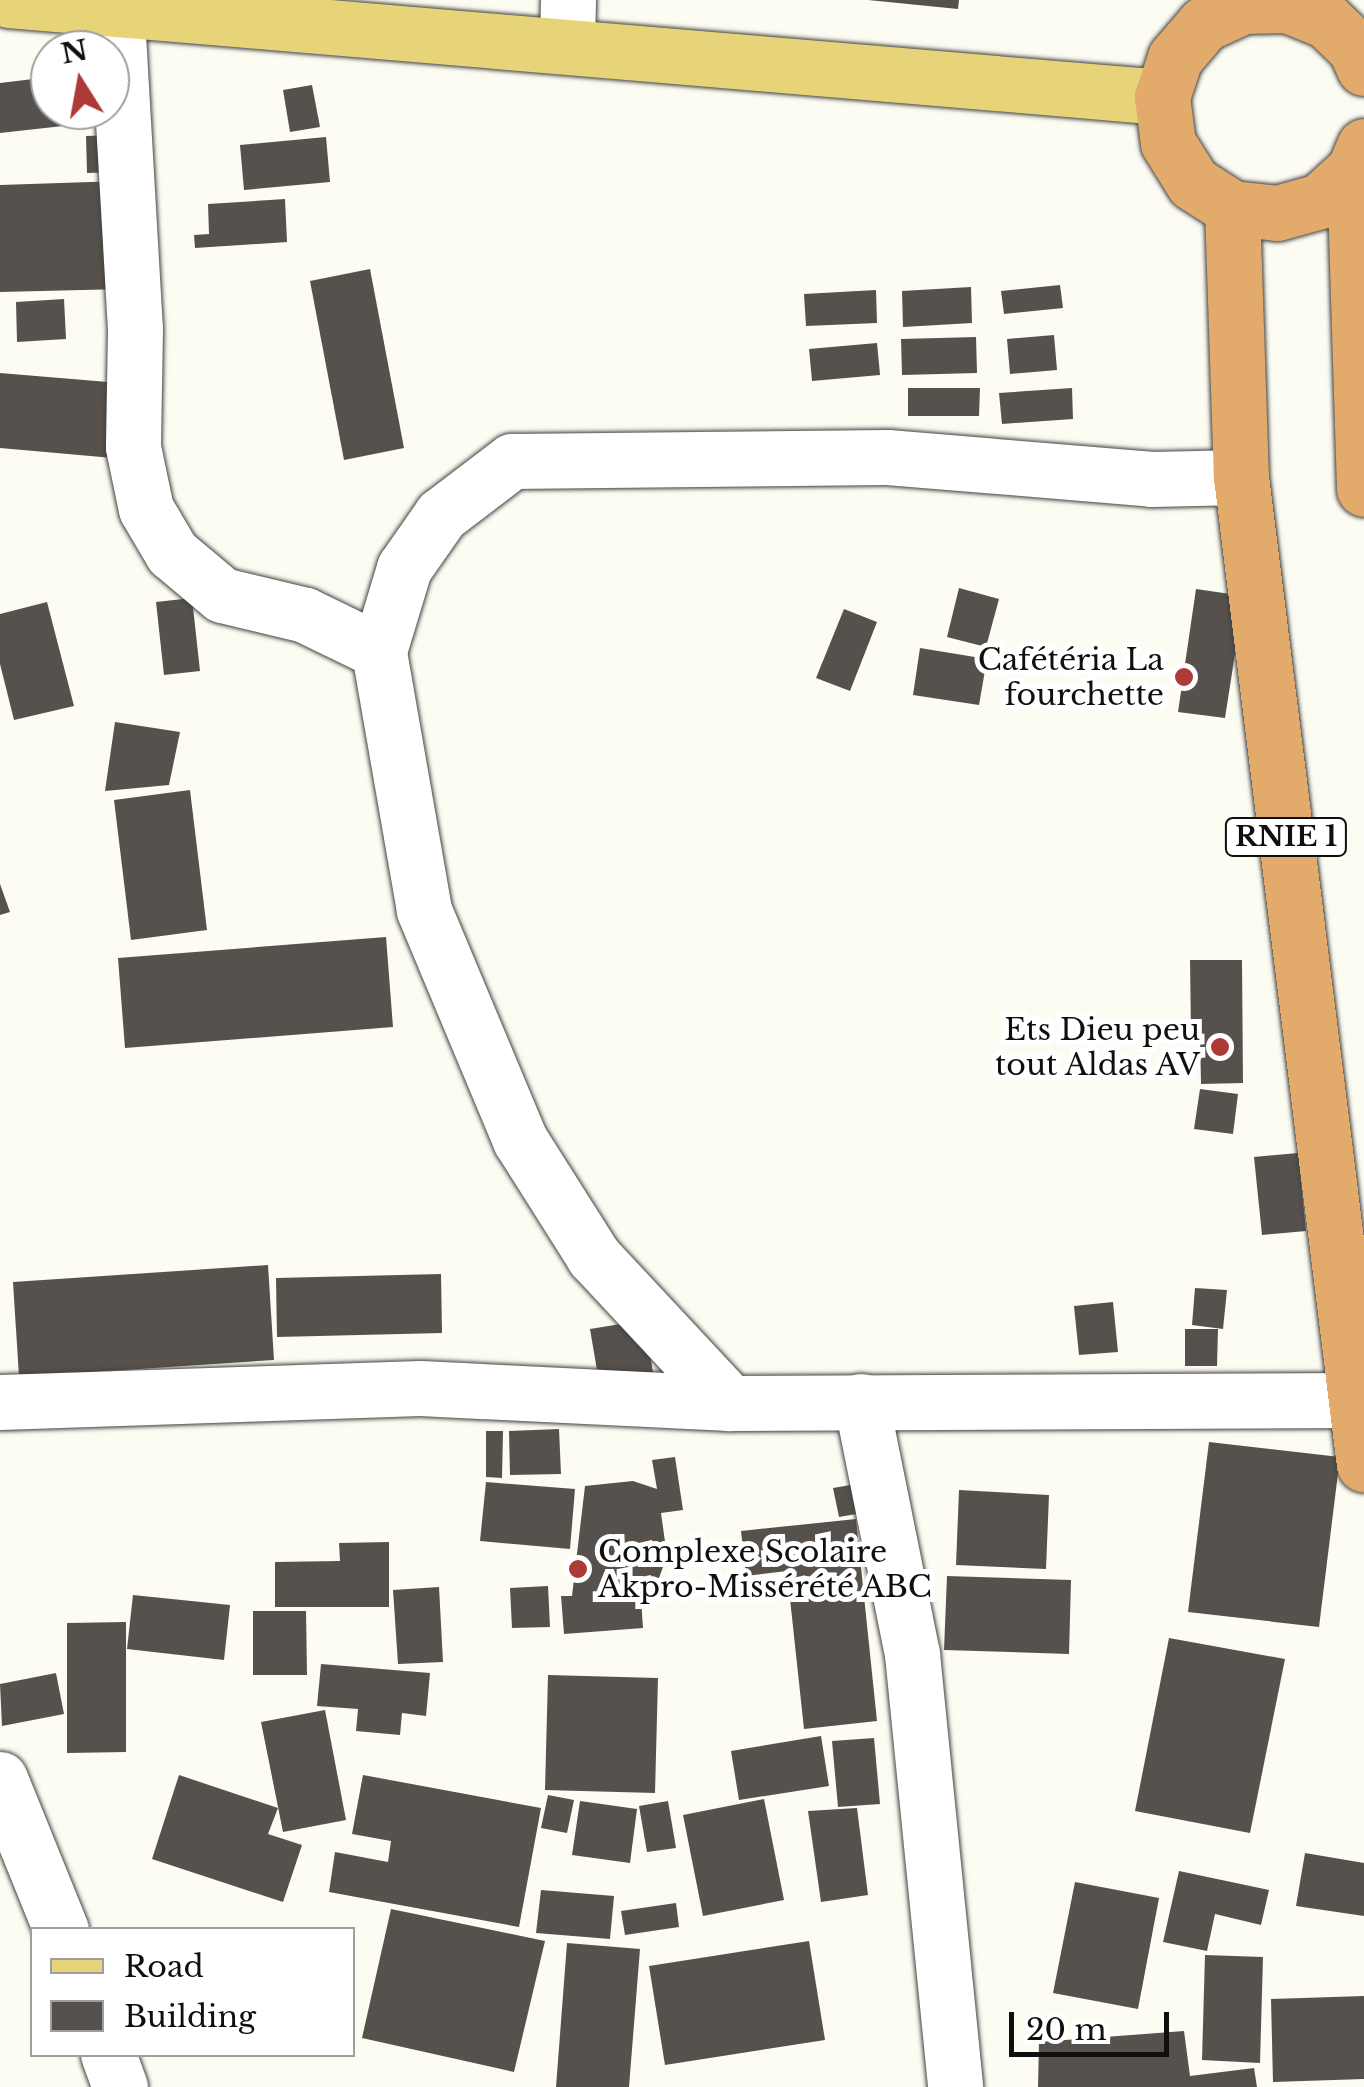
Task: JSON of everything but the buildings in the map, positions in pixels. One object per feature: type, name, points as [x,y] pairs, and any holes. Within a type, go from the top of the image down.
[{"type":"highway","points":[[1179,0],[1169,77],[1168,143],[1193,182],[1232,208],[1291,209],[1320,200],[1359,158]]},
{"type":"highway","points":[[1169,77],[1204,24],[1243,6],[1287,4],[1325,11],[1356,48],[1364,68]]},
{"type":"highway","points":[[1359,158],[1364,488]]},
{"type":"highway","name":"RNIE 1","points":[[1232,208],[1241,477],[1364,1464]]},
{"type":"main road","points":[[9,0],[568,21],[1169,77]]},
{"type":"street","points":[[116,4],[135,329],[133,447],[146,510],[172,552],[222,594],[304,615],[379,651]]},
{"type":"street","points":[[730,1403],[594,1256],[520,1140],[424,910],[379,651],[404,568],[441,515],[512,461],[887,457],[1152,479],[1241,477]]},
{"type":"street","points":[[0,1402],[420,1388],[730,1403],[1357,1400]]},
{"type":"street","points":[[862,1402],[912,1654],[955,2087]]},
{"type":"street","points":[[0,1779],[59,1927]]},
{"type":"street","points":[[109,2057],[120,2087]]},
{"type":"place","name":"Cafétéria La fourchette","points":[[1184,677]]},
{"type":"place","name":"Ets Dieu peu tout Aldas AV","points":[[1220,1047]]},
{"type":"place","name":"Complexe Scolaire Akpro-Missérété ABC","points":[[578,1569]]}]
